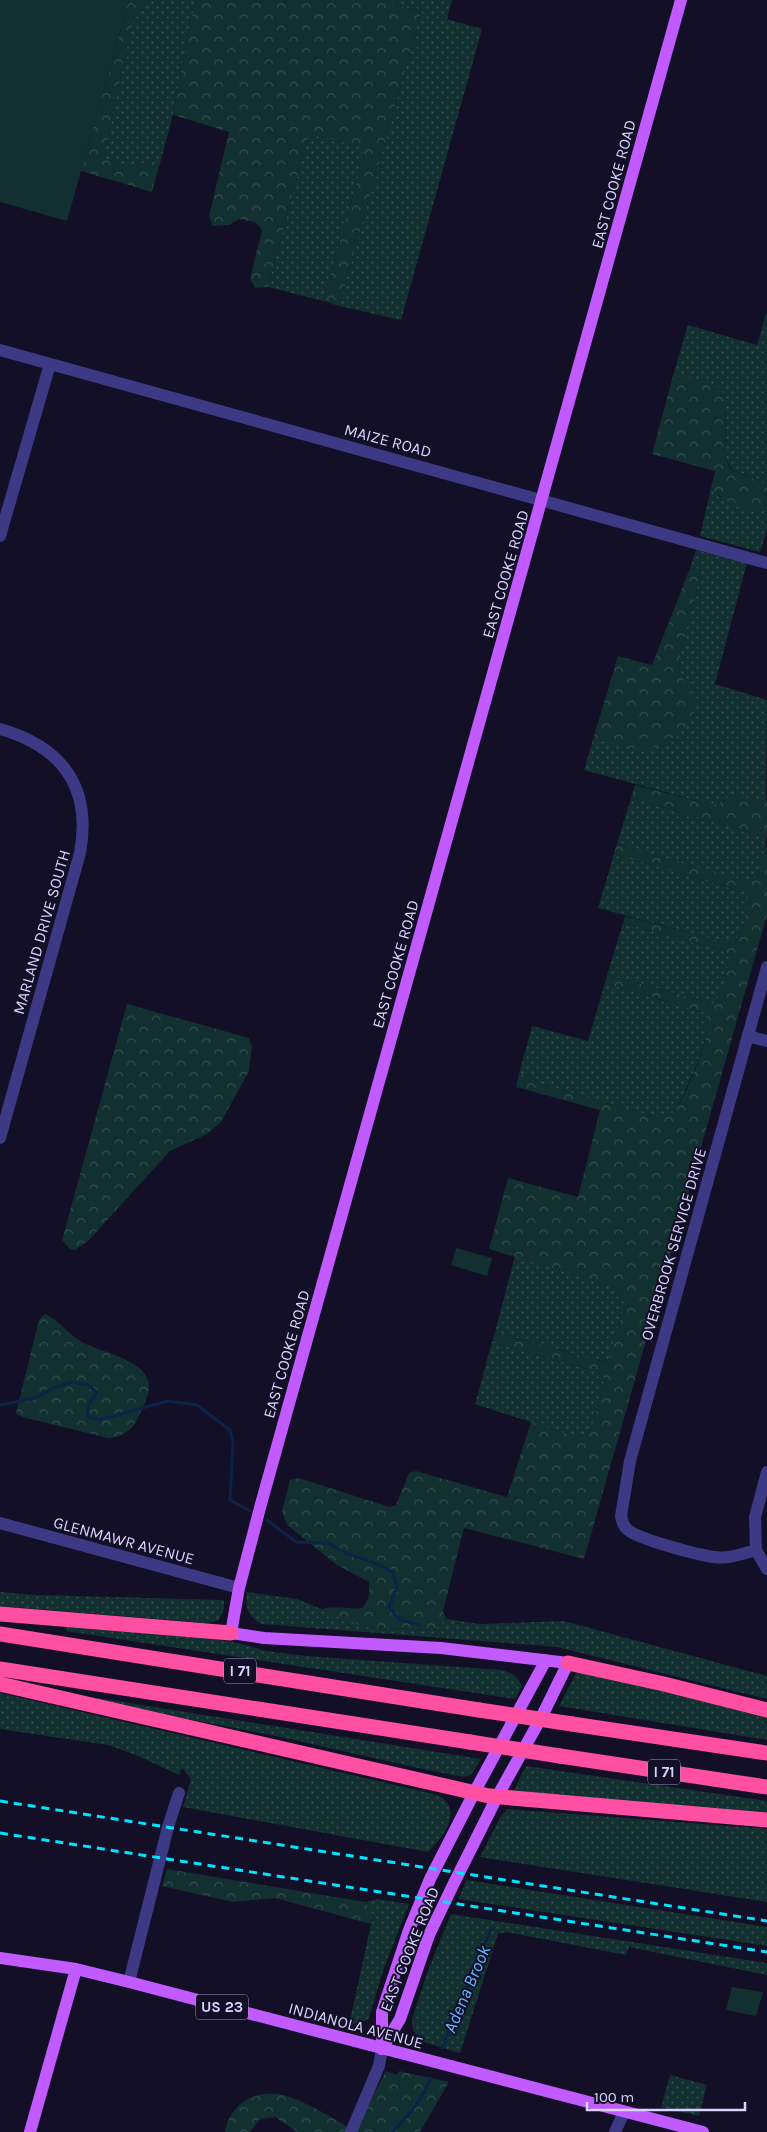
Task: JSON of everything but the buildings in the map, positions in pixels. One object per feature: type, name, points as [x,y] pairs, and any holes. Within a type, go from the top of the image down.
[{"type":"highway","points":[[0,1614],[231,1633]]},
{"type":"highway","name":"I 71","points":[[0,1634],[479,1710],[767,1753]]},
{"type":"highway","points":[[568,1663],[664,1684],[767,1710]]},
{"type":"highway","name":"I 71","points":[[0,1669],[767,1787]]},
{"type":"highway","points":[[0,1684],[474,1793],[497,1797],[767,1820]]},
{"type":"main road","name":"EAST COOKE ROAD","points":[[231,1633],[239,1588],[681,0]]},
{"type":"main road","points":[[231,1633],[264,1638],[441,1648],[568,1663]]},
{"type":"main road","name":"EAST COOKE ROAD","points":[[382,2048],[382,2012],[409,1930],[430,1879],[546,1660]]},
{"type":"main road","name":"EAST COOKE ROAD","points":[[382,2048],[400,2019],[429,1935],[497,1797],[541,1718],[568,1663]]},
{"type":"main road","name":"INDIANOLA AVENUE","points":[[0,1958],[76,1969],[129,1982],[703,2132]]},
{"type":"main road","points":[[30,2132],[76,1969]]},
{"type":"street","name":"MAIZE ROAD","points":[[0,350],[767,563]]},
{"type":"street","points":[[0,536],[50,364]]},
{"type":"street","name":"MARLAND DRIVE SOUTH","points":[[0,729],[18,734],[46,749],[67,771],[78,792],[84,815],[84,833],[80,853],[4,1107],[0,1138]]},
{"type":"street","name":"OVERBROOK SERVICE DRIVE","points":[[756,1550],[739,1556],[714,1557],[639,1537],[628,1530],[623,1524],[621,1516],[630,1460],[767,967]]},
{"type":"street","points":[[748,1036],[767,1041]]},
{"type":"street","points":[[767,1472],[755,1518],[756,1550],[767,1570]]},
{"type":"street","name":"GLENMAWR AVENUE","points":[[0,1523],[239,1588]]},
{"type":"street","points":[[129,1982],[168,1828],[180,1793]]},
{"type":"street","points":[[351,2132],[380,2066],[382,2048]]},
{"type":"street","points":[[615,2132],[624,2112]]},
{"type":"green space","points":[[0,0],[129,0],[67,221],[0,202]]},
{"type":"green space","points":[[129,0],[154,0],[135,12],[104,154],[106,159],[127,167],[152,161],[156,162],[159,167],[152,192],[81,171]]},
{"type":"green space","points":[[154,0],[197,0],[190,22],[173,115],[159,167],[156,162],[152,161],[127,167],[106,159],[104,154],[135,11]]},
{"type":"green space","points":[[197,0],[386,0],[421,13],[339,306],[323,301],[364,156],[360,147],[314,134],[308,136],[268,287],[255,288],[250,278],[262,230],[255,222],[239,219],[229,225],[213,226],[209,216],[229,132],[173,115],[190,22]]},
{"type":"green space","points":[[386,0],[452,0],[447,19],[482,29],[401,320],[339,306],[421,13]]},
{"type":"green space","points":[[314,134],[360,147],[364,156],[323,301],[268,287],[308,136]]},
{"type":"green space","points":[[767,311],[767,488],[764,483],[731,469],[725,455],[726,398],[674,372],[688,325],[757,345]]},
{"type":"green space","points":[[674,372],[720,388],[726,398],[725,455],[730,469],[764,483],[767,488],[765,509],[758,513],[738,507],[722,497],[711,488],[715,471],[652,454]]},
{"type":"green space","points":[[711,488],[720,497],[765,509],[767,492],[767,530],[760,552],[700,536]]},
{"type":"green space","points":[[696,550],[747,563],[715,684],[767,700],[766,802],[732,795],[720,803],[712,805],[584,770],[594,736],[604,742],[693,695],[680,674],[679,660],[700,576],[698,569],[690,568]]},
{"type":"green space","points":[[690,568],[698,569],[700,576],[679,660],[680,674],[693,695],[695,707],[685,727],[667,743],[645,750],[604,742],[594,736],[618,656],[652,665]]},
{"type":"green space","points":[[635,785],[712,805],[720,803],[732,795],[767,801],[767,839],[766,837],[631,798]]},
{"type":"green space","points":[[631,798],[766,837],[763,861],[756,879],[753,883],[745,882],[617,844]]},
{"type":"green space","points":[[617,844],[752,883],[758,876],[767,845],[767,915],[584,1559],[464,1528],[443,1611],[446,1619],[434,1630],[365,1627],[320,1610],[330,1607],[363,1608],[369,1596],[369,1582],[337,1565],[287,1525],[282,1511],[290,1480],[299,1478],[389,1507],[396,1505],[409,1473],[416,1471],[507,1497],[531,1422],[576,1437],[590,1433],[605,1379],[598,1372],[492,1342],[495,1332],[600,1361],[608,1360],[624,1307],[624,1296],[614,1287],[489,1249],[508,1178],[578,1197],[600,1110],[516,1087],[519,1074],[530,1076],[540,1084],[655,1117],[664,1117],[676,1111],[703,1048],[707,1034],[708,1022],[706,1013],[605,983],[607,975],[715,1004],[726,978],[729,958],[725,951],[623,923],[625,916],[728,943],[735,942],[738,937],[746,918],[748,905],[747,893],[614,854]]},
{"type":"green space","points":[[614,854],[747,893],[746,918],[735,942],[727,943],[598,908]]},
{"type":"green space","points":[[623,923],[725,951],[729,958],[726,978],[715,1004],[607,975]]},
{"type":"green space","points":[[605,983],[706,1013],[708,1022],[698,1062],[676,1111],[664,1117],[655,1117],[540,1084],[530,1076],[519,1074],[532,1026],[588,1041]]},
{"type":"green space","points":[[127,1004],[249,1038],[252,1047],[249,1071],[221,1122],[207,1134],[170,1151],[88,1241],[75,1250],[70,1249],[62,1240]]},
{"type":"green space","points":[[456,1248],[492,1258],[487,1276],[451,1265]]},
{"type":"green space","points":[[515,1256],[614,1287],[624,1296],[624,1307],[608,1360],[600,1361],[495,1332]]},
{"type":"green space","points":[[45,1314],[82,1342],[124,1359],[143,1371],[148,1380],[149,1390],[146,1401],[136,1422],[126,1432],[117,1437],[108,1438],[22,1417],[16,1413],[39,1320]]},
{"type":"green space","points":[[492,1342],[598,1372],[605,1379],[590,1433],[576,1437],[475,1404]]},
{"type":"green space","points":[[0,1592],[37,1595],[224,1600],[224,1609],[219,1620],[208,1623],[0,1606]]},
{"type":"green space","points":[[247,1592],[297,1599],[365,1627],[434,1630],[446,1619],[480,1624],[564,1621],[767,1676],[767,1699],[557,1647],[261,1624],[248,1611]]},
{"type":"green space","points":[[67,1626],[200,1636],[242,1644],[266,1651],[306,1656],[502,1670],[514,1675],[522,1686],[515,1699],[66,1631]]},
{"type":"green space","points":[[578,1670],[767,1717],[767,1740],[559,1706]]},
{"type":"green space","points":[[0,1693],[438,1795],[446,1801],[450,1808],[449,1824],[440,1839],[428,1852],[183,1807],[191,1779],[182,1768],[179,1775],[136,1755],[108,1745],[0,1729]]},
{"type":"green space","points":[[98,1698],[481,1759],[471,1775],[464,1777],[133,1708],[98,1700]]},
{"type":"green space","points":[[526,1766],[767,1801],[767,1814],[513,1792]]},
{"type":"green space","points":[[507,1809],[767,1829],[767,1902],[480,1857],[501,1816]]},
{"type":"green space","points":[[167,1869],[366,1902],[374,1918],[371,1924],[275,1898],[233,1902],[162,1886]]},
{"type":"green space","points":[[467,1880],[767,1927],[767,1946],[458,1899]]},
{"type":"green space","points":[[377,1899],[409,1904],[384,1968],[368,2020],[349,2025],[371,1924],[374,1918],[366,1902]]},
{"type":"green space","points":[[451,1914],[767,1963],[767,1975],[629,1947],[626,1955],[507,1932],[498,1934],[460,2053],[420,2041],[413,2030],[412,2019],[429,1968]]},
{"type":"green space","points":[[732,1987],[763,1992],[756,2016],[726,2010]]},
{"type":"green space","points":[[386,2071],[397,2075],[399,2071],[449,2082],[420,2132],[297,2132],[275,2117],[260,2119],[250,2132],[225,2132],[228,2121],[240,2104],[258,2095],[268,2093],[279,2094],[298,2100],[355,2131]]},
{"type":"green space","points":[[670,2075],[707,2085],[699,2116],[661,2107]]},
{"type":"waterway","name":"Adena Brook","points":[[0,1405],[35,1398],[53,1388],[73,1382],[88,1385],[97,1392],[88,1406],[88,1417],[99,1420],[168,1401],[197,1405],[230,1430],[233,1443],[230,1500],[250,1511]]},
{"type":"waterway","name":"Adena Brook","points":[[267,1520],[296,1542],[327,1543],[346,1553],[393,1572],[397,1588],[389,1607],[399,1619],[419,1625]]},
{"type":"waterway","name":"Adena Brook","points":[[442,2048],[491,1929]]},
{"type":"waterway","name":"Adena Brook","points":[[392,2132],[414,2107],[424,2093],[431,2078]]},
{"type":"railway","points":[[0,1801],[767,1921]]},
{"type":"railway","points":[[0,1833],[767,1952]]}]
